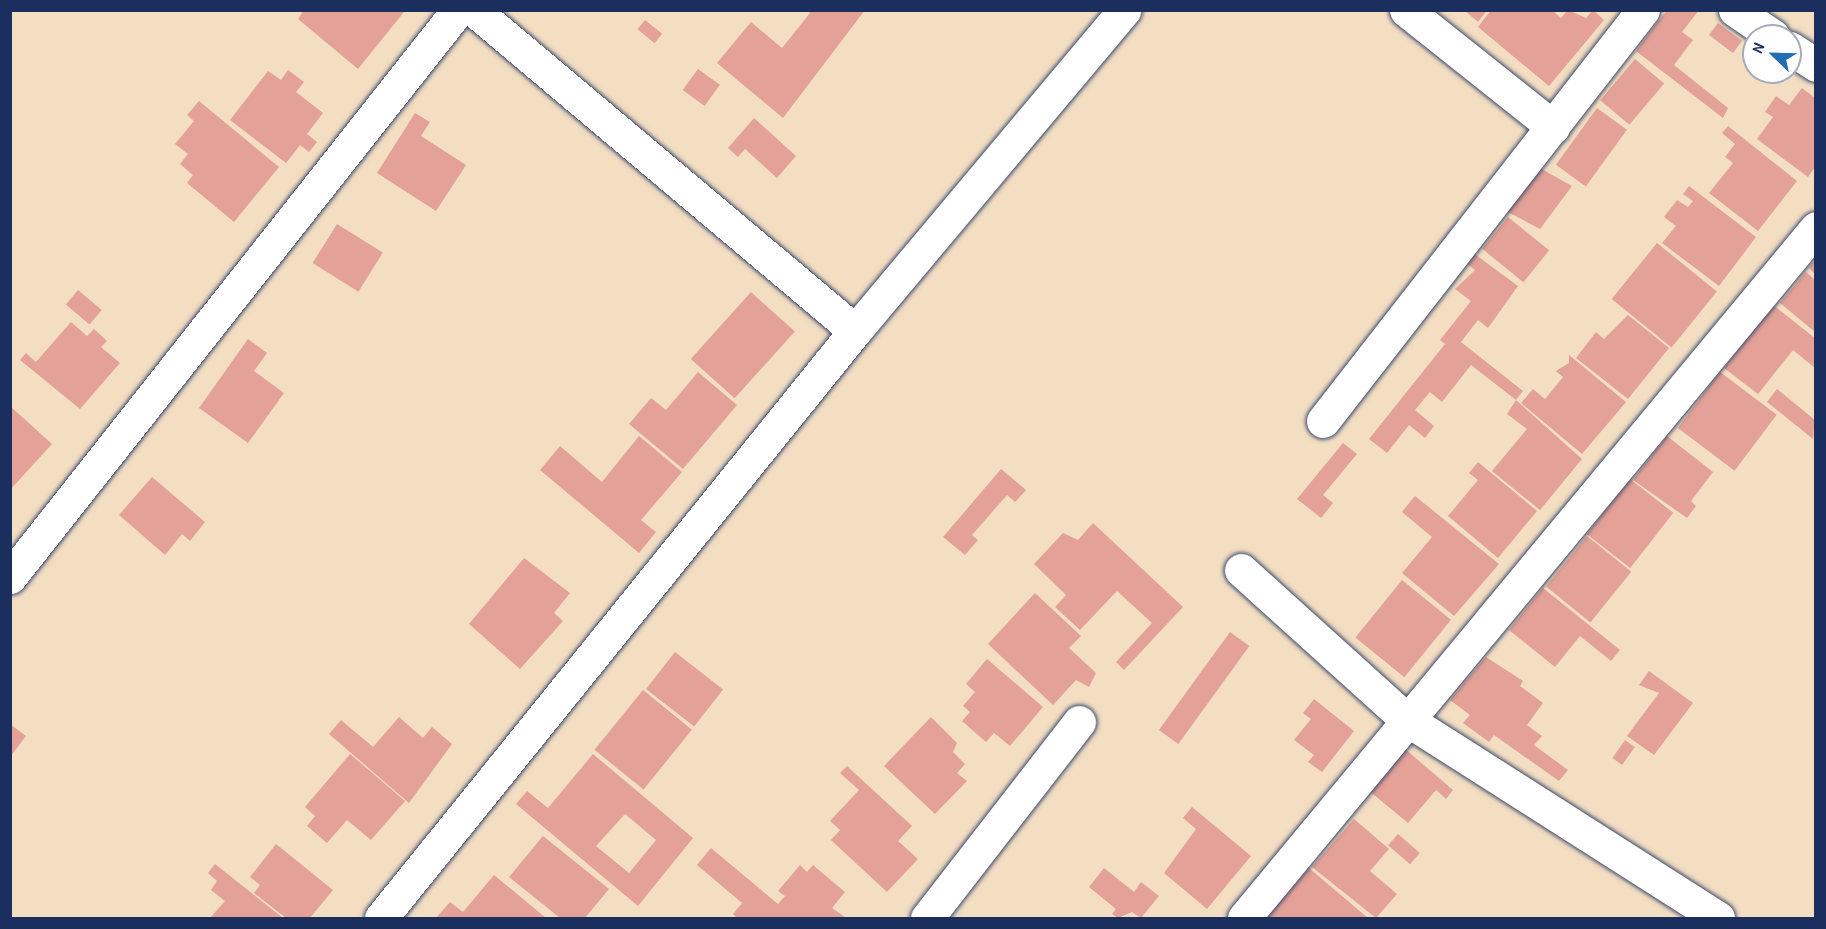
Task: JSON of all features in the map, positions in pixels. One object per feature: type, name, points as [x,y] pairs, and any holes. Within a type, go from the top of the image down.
[{"type":"street","points":[[10,577],[458,10]]},
{"type":"street","points":[[474,10],[855,331]]},
{"type":"street","points":[[381,918],[855,331],[1124,10]]},
{"type":"street","points":[[1406,10],[1553,127]]},
{"type":"street","points":[[1323,421],[1643,10]]},
{"type":"street","points":[[1735,10],[1755,24]]},
{"type":"street","points":[[1802,56],[1815,65]]},
{"type":"street","points":[[1244,918],[1406,719],[1815,228]]},
{"type":"street","points":[[1241,570],[1406,719],[1718,918]]},
{"type":"street","points":[[927,918],[1079,722]]},
{"type":"building","points":[[304,10],[401,10],[404,12],[358,69],[298,19]]},
{"type":"building","points":[[807,10],[865,10],[783,118],[717,63],[751,22],[782,48],[810,13]]},
{"type":"building","points":[[1464,10],[1487,10],[1478,22]]},
{"type":"building","points":[[1491,10],[1552,10],[1561,18],[1568,10],[1586,18],[1593,10],[1604,20],[1549,86],[1478,27]]},
{"type":"building","points":[[1667,10],[1699,10],[1682,32],[1693,40],[1674,65],[1728,108],[1723,118],[1636,51]]},
{"type":"building","points":[[645,20],[662,34],[655,43],[637,29]]},
{"type":"building","points":[[1718,23],[1742,41],[1733,53],[1709,35]]},
{"type":"building","points":[[1635,59],[1664,83],[1629,125],[1600,100]]},
{"type":"building","points":[[698,69],[720,85],[705,106],[683,90]]},
{"type":"building","points":[[288,70],[304,82],[296,92],[323,113],[307,134],[317,142],[309,152],[300,145],[286,163],[230,120],[268,71],[281,80]]},
{"type":"building","points":[[1802,88],[1815,98],[1815,167],[1808,177],[1757,139],[1773,117],[1765,112],[1776,96],[1789,105]]},
{"type":"building","points":[[199,101],[279,167],[234,222],[187,183],[193,175],[180,164],[188,154],[175,144],[194,121],[187,115]]},
{"type":"building","points":[[1597,108],[1627,130],[1586,186],[1556,165]]},
{"type":"building","points":[[415,113],[430,122],[421,136],[466,165],[436,211],[377,173]]},
{"type":"building","points":[[754,118],[796,156],[777,178],[745,149],[738,157],[728,148]]},
{"type":"building","points":[[1728,126],[1797,181],[1758,231],[1709,193],[1733,163],[1725,157],[1735,144],[1722,133]]},
{"type":"building","points":[[1538,167],[1572,186],[1540,229],[1506,211]]},
{"type":"building","points":[[1689,186],[1756,237],[1719,286],[1662,243],[1676,226],[1664,217],[1677,200],[1688,207],[1693,201],[1683,194]]},
{"type":"building","points":[[1508,217],[1549,250],[1523,282],[1482,249]]},
{"type":"building","points":[[337,224],[383,253],[358,292],[313,263]]},
{"type":"building","points":[[1657,243],[1717,291],[1672,347],[1612,299]]},
{"type":"building","points":[[1472,252],[1518,286],[1488,328],[1478,320],[1461,342],[1523,391],[1516,400],[1471,365],[1442,402],[1430,392],[1415,410],[1434,426],[1425,438],[1409,425],[1387,453],[1369,439],[1445,344],[1440,340],[1471,301],[1455,289],[1475,270],[1465,262]]},
{"type":"building","points":[[1815,260],[1815,274],[1809,268]]},
{"type":"building","points":[[1806,272],[1815,280],[1815,332],[1780,303]]},
{"type":"building","points":[[78,290],[102,310],[90,324],[66,305]]},
{"type":"building","points":[[751,292],[795,331],[735,398],[691,359]]},
{"type":"building","points":[[1773,305],[1815,338],[1815,368],[1793,350],[1758,394],[1724,368]]},
{"type":"building","points":[[1628,315],[1669,348],[1628,399],[1576,358],[1596,332],[1604,339]]},
{"type":"building","points":[[71,322],[87,336],[94,329],[107,341],[101,347],[120,363],[80,409],[20,360],[26,353],[36,362]]},
{"type":"building","points":[[248,339],[267,353],[254,371],[284,393],[248,443],[199,408]]},
{"type":"building","points":[[1569,355],[1626,402],[1582,454],[1521,403],[1533,389],[1545,399],[1563,377],[1556,371],[1569,363]]},
{"type":"building","points":[[698,372],[737,405],[683,469],[629,424],[651,398],[666,410]]},
{"type":"building","points":[[1720,372],[1777,415],[1735,471],[1678,428]]},
{"type":"building","points":[[1777,389],[1815,420],[1813,439],[1767,402]]},
{"type":"building","points":[[1516,400],[1582,459],[1540,510],[1492,471],[1527,429],[1507,414]]},
{"type":"building","points":[[10,406],[52,444],[10,490]]},
{"type":"building","points":[[639,436],[682,472],[641,520],[656,532],[639,553],[540,470],[560,446],[602,482]]},
{"type":"building","points":[[1667,436],[1713,472],[1691,501],[1696,506],[1687,518],[1633,480]]},
{"type":"building","points":[[1343,443],[1357,454],[1323,495],[1333,503],[1321,518],[1297,499]]},
{"type":"building","points":[[1478,462],[1537,511],[1498,558],[1448,516],[1478,480],[1469,473]]},
{"type":"building","points":[[1001,469],[1026,490],[1015,502],[1007,495],[972,535],[978,540],[965,555],[943,537]]},
{"type":"building","points":[[152,477],[205,522],[190,541],[182,534],[165,555],[119,515]]},
{"type":"building","points":[[1630,479],[1673,513],[1630,568],[1587,534]]},
{"type":"building","points":[[1415,496],[1499,564],[1454,616],[1402,573],[1432,537],[1402,512]]},
{"type":"building","points":[[1093,523],[1183,607],[1124,670],[1116,662],[1152,623],[1117,591],[1080,630],[1055,607],[1066,595],[1034,564],[1063,533],[1078,540]]},
{"type":"building","points":[[1587,536],[1631,572],[1590,622],[1546,587]]},
{"type":"building","points":[[524,558],[570,593],[554,613],[563,621],[520,669],[469,624]]},
{"type":"building","points":[[1402,580],[1451,620],[1404,677],[1355,638]]},
{"type":"building","points":[[1543,588],[1620,650],[1611,661],[1580,636],[1555,667],[1509,630]]},
{"type":"building","points":[[1035,593],[1081,636],[1069,648],[1096,673],[1089,687],[1076,680],[1053,705],[988,644]]},
{"type":"building","points":[[1230,632],[1249,646],[1178,744],[1159,730]]},
{"type":"building","points":[[675,652],[723,690],[694,727],[646,689]]},
{"type":"building","points":[[1486,657],[1523,681],[1520,686],[1543,703],[1527,725],[1542,736],[1534,745],[1568,770],[1559,781],[1494,735],[1489,742],[1463,723],[1470,715],[1450,700]]},
{"type":"building","points":[[987,659],[1043,707],[1010,746],[994,733],[986,742],[962,721],[970,712],[963,706],[975,692],[966,684]]},
{"type":"building","points":[[1649,671],[1693,703],[1654,755],[1627,736],[1659,693],[1639,685]]},
{"type":"building","points":[[643,690],[692,730],[644,789],[595,750]]},
{"type":"building","points":[[1314,699],[1354,731],[1322,772],[1308,762],[1314,755],[1294,740],[1311,719],[1303,713]]},
{"type":"building","points":[[399,717],[423,738],[432,727],[452,744],[409,803],[329,734],[341,720],[373,747]]},
{"type":"building","points":[[931,717],[957,743],[953,752],[965,764],[957,773],[967,781],[935,814],[884,766]]},
{"type":"building","points":[[10,724],[26,736],[10,757]]},
{"type":"building","points":[[1625,740],[1635,747],[1622,765],[1612,758]]},
{"type":"building","points":[[1404,748],[1453,790],[1446,799],[1436,790],[1408,823],[1368,790]]},
{"type":"building","points":[[350,754],[405,801],[371,840],[347,820],[327,843],[307,826],[315,816],[305,807]]},
{"type":"building","points":[[593,754],[693,838],[638,906],[516,804],[527,791],[548,808]],"holes":[[[625,814],[656,840],[629,873],[596,846]]]},
{"type":"building","points":[[847,766],[912,826],[898,841],[918,859],[887,892],[831,840],[840,830],[830,821],[859,790],[840,773]]},
{"type":"building","points":[[1192,807],[1251,856],[1207,909],[1164,873],[1196,829],[1183,818]]},
{"type":"building","points":[[1354,819],[1389,849],[1370,871],[1397,894],[1376,918],[1312,867]]},
{"type":"building","points":[[1398,834],[1420,853],[1410,864],[1388,845]]},
{"type":"building","points":[[543,836],[609,889],[585,918],[560,918],[509,877]]},
{"type":"building","points":[[276,844],[333,890],[310,918],[286,918],[254,893],[260,885],[250,877]]},
{"type":"building","points":[[711,848],[778,904],[785,896],[778,891],[800,865],[807,872],[813,865],[845,892],[832,908],[846,918],[737,918],[733,914],[742,903],[697,865]]},
{"type":"building","points":[[215,864],[283,918],[210,918],[225,901],[211,890],[217,881],[208,873]]},
{"type":"building","points":[[1104,868],[1134,892],[1141,882],[1159,896],[1141,918],[1132,912],[1118,918],[1112,914],[1116,909],[1089,887]]},
{"type":"building","points":[[1309,868],[1368,918],[1266,918]]},
{"type":"building","points":[[494,875],[546,918],[436,918],[450,902],[463,912]]}]
